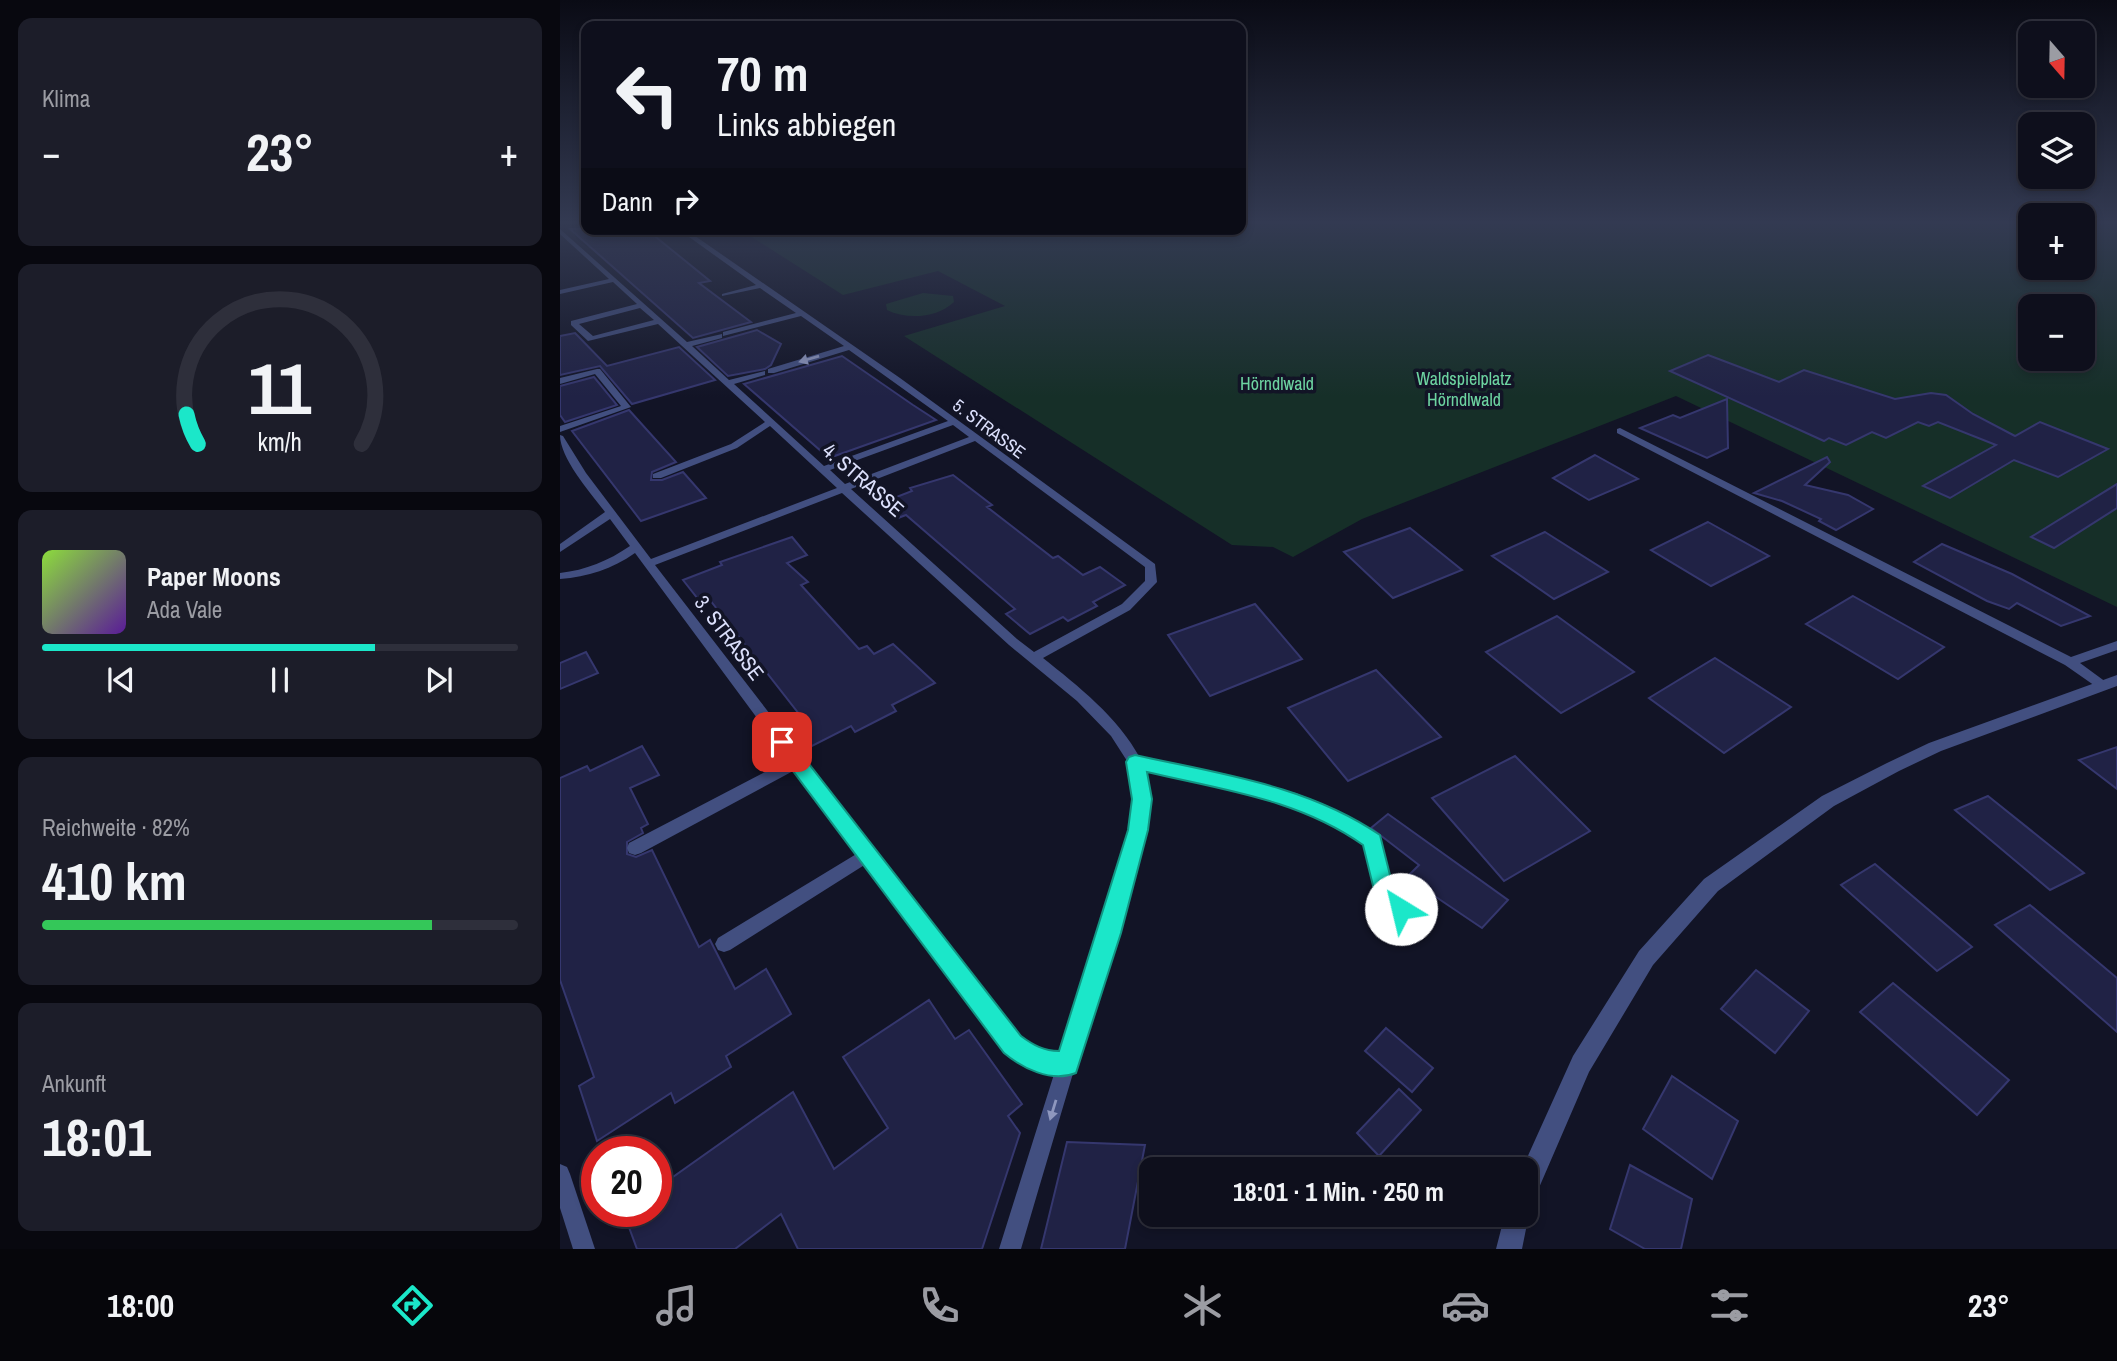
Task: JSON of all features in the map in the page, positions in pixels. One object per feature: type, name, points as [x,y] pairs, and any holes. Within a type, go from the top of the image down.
[{"type":"street","points":[[1538,1161],[1581,1064],[1646,958],[1711,885],[1828,802],[1893,767],[1935,747],[2110,683]]},
{"type":"street","points":[[1509,1249],[1514,1227]]},
{"type":"lane","points":[[560,292],[613,280]]},
{"type":"lane","name":"4. STRASSE","points":[[614,280],[1013,642],[1035,657],[1119,737],[1135,762]]},
{"type":"lane","name":"5. STRASSE","points":[[751,280],[1137,553],[1153,571],[1151,582],[1134,601],[1035,657]]},
{"type":"lane","points":[[724,295],[759,286]]},
{"type":"lane","points":[[643,306],[574,323],[591,339],[660,321]]},
{"type":"lane","points":[[687,345],[800,314]]},
{"type":"lane","points":[[728,383],[847,348]]},
{"type":"lane","points":[[560,381],[597,371],[627,407],[560,429]]},
{"type":"lane","points":[[657,476],[734,446],[770,422]]},
{"type":"lane","points":[[824,468],[954,422]]},
{"type":"lane","points":[[1620,431],[2110,683]]},
{"type":"lane","name":"3. STRASSE","points":[[560,438],[648,564],[1012,1044],[1027,1056],[1067,1064]]},
{"type":"lane","points":[[648,564],[975,438]]},
{"type":"lane","points":[[560,549],[611,513]]},
{"type":"lane","points":[[560,576],[583,575],[605,567],[636,547]]},
{"type":"lane","points":[[2070,662],[2117,645]]},
{"type":"lane","points":[[635,848],[797,762]]},
{"type":"lane","points":[[1010,1249],[1110,933],[1138,830],[1142,799],[1135,762],[1296,799],[1343,820],[1372,841],[1385,896],[1418,922]]},
{"type":"lane","points":[[724,944],[868,855]]},
{"type":"lane","points":[[560,1174],[584,1249]]},
{"type":"green space","name":"Hörndlwald","points":[[820,280],[901,280],[843,295]]},
{"type":"green space","name":"Hörndlwald","points":[[956,280],[2117,280],[2117,607],[1676,396],[1362,519],[1293,557],[1273,547],[1232,545],[904,336],[1005,306]]},
{"type":"green space","points":[[923,293],[953,296],[954,302],[939,311],[922,316],[887,310],[886,304]]},
{"type":"building","points":[[628,280],[709,280],[699,283],[751,322],[693,338]]},
{"type":"building","points":[[757,330],[781,344],[771,365],[765,369],[728,376],[697,347]]},
{"type":"building","points":[[575,333],[607,366],[679,347],[715,380],[632,404],[600,366],[560,375],[560,336]]},
{"type":"building","points":[[1708,355],[1779,382],[1804,370],[1895,399],[1931,393],[1946,395],[1973,414],[2015,436],[2040,422],[2108,449],[2058,477],[2014,460],[1950,498],[1923,486],[1996,445],[1938,422],[1929,426],[1918,422],[1886,438],[1872,432],[1846,445],[1829,438],[1824,441],[1670,371]]},
{"type":"building","points":[[842,356],[936,420],[829,458],[744,384]]},
{"type":"building","points":[[594,377],[617,405],[565,422],[560,415],[560,386]]},
{"type":"building","points":[[1727,399],[1728,448],[1707,458],[1640,428],[1673,415],[1680,418]]},
{"type":"building","points":[[629,410],[676,462],[652,472],[651,480],[662,480],[683,472],[706,498],[641,521],[572,431]]},
{"type":"building","points":[[1595,455],[1638,479],[1589,500],[1553,478]]},
{"type":"building","points":[[1827,457],[1830,462],[1805,485],[1848,495],[1873,509],[1836,530],[1819,521],[1821,519],[1782,501],[1754,493]]},
{"type":"building","points":[[953,475],[992,505],[987,507],[1053,558],[1058,556],[1083,575],[1100,567],[1125,585],[1093,602],[1097,606],[1068,621],[1063,617],[1030,634],[1006,614],[1015,609],[906,515],[898,518],[881,503],[912,491],[910,488]]},
{"type":"building","points":[[2117,484],[2117,508],[2054,548],[2031,537]]},
{"type":"building","points":[[1708,522],[1769,556],[1711,586],[1651,550]]},
{"type":"building","points":[[1410,528],[1462,570],[1393,598],[1344,552]]},
{"type":"building","points":[[1545,532],[1608,572],[1554,599],[1492,556]]},
{"type":"building","points":[[792,537],[807,555],[787,563],[808,582],[801,585],[859,649],[867,646],[874,654],[893,644],[935,683],[892,705],[896,711],[855,732],[851,726],[808,748],[787,721],[799,714],[706,595],[698,599],[683,580],[722,565],[720,562]]},
{"type":"building","points":[[1942,544],[2012,574],[2090,616],[2061,626],[2017,603],[2009,609],[1987,601],[1914,562]]},
{"type":"building","points":[[1853,596],[1944,647],[1898,679],[1806,624]]},
{"type":"building","points":[[1255,604],[1302,659],[1210,696],[1168,635]]},
{"type":"building","points":[[1557,616],[1634,672],[1561,713],[1486,652]]},
{"type":"building","points":[[586,652],[598,673],[560,689],[560,663]]},
{"type":"building","points":[[1715,658],[1791,707],[1724,753],[1649,698]]},
{"type":"building","points":[[1376,670],[1441,737],[1348,781],[1288,708]]},
{"type":"building","points":[[642,746],[659,775],[630,788],[648,824],[641,828],[643,833],[627,842],[627,854],[636,857],[652,850],[699,947],[710,940],[735,989],[766,969],[791,1014],[726,1056],[731,1067],[675,1103],[671,1093],[605,1136],[595,1136],[579,1086],[594,1077],[560,980],[560,778],[587,766],[590,771]]},
{"type":"building","points":[[2117,747],[2117,789],[2079,760]]},
{"type":"building","points":[[1515,756],[1590,831],[1504,881],[1432,798]]},
{"type":"building","points":[[1988,796],[2084,873],[2050,890],[1955,810]]},
{"type":"building","points":[[1388,814],[1508,900],[1482,928],[1430,893],[1419,905],[1396,888],[1419,865],[1371,828]]},
{"type":"building","points":[[1875,864],[1972,947],[1937,971],[1841,885]]},
{"type":"building","points":[[2030,905],[2117,978],[2117,1032],[1995,925]]},
{"type":"building","points":[[1756,970],[1809,1011],[1775,1053],[1721,1009]]},
{"type":"building","points":[[1893,983],[2009,1080],[1977,1115],[1860,1012]]},
{"type":"building","points":[[929,1000],[955,1039],[969,1030],[1022,1104],[1008,1116],[1020,1133],[982,1249],[798,1249],[781,1214],[735,1249],[637,1249],[629,1227],[672,1227],[672,1178],[793,1092],[834,1169],[888,1128],[843,1057]]},
{"type":"building","points":[[1386,1028],[1433,1068],[1412,1092],[1365,1051]]},
{"type":"building","points":[[1672,1076],[1738,1121],[1712,1179],[1643,1129]]},
{"type":"building","points":[[1399,1089],[1421,1110],[1379,1156],[1357,1133]]},
{"type":"building","points":[[1067,1142],[1145,1145],[1143,1157],[1139,1157],[1139,1176],[1125,1249],[1041,1249]]},
{"type":"building","points":[[1630,1165],[1692,1199],[1681,1249],[1645,1249],[1610,1229]]},
{"type":"route","points":[[782,742],[1012,1044],[1027,1056],[1067,1064],[1090,985],[1110,933],[1138,830],[1142,799],[1140,775],[1135,762],[1296,799],[1343,820],[1372,841],[1385,896],[1401,909]]},
{"type":"park label","name":"Waldspielplatz Hörndlwald","points":[[1464,389]]}]
